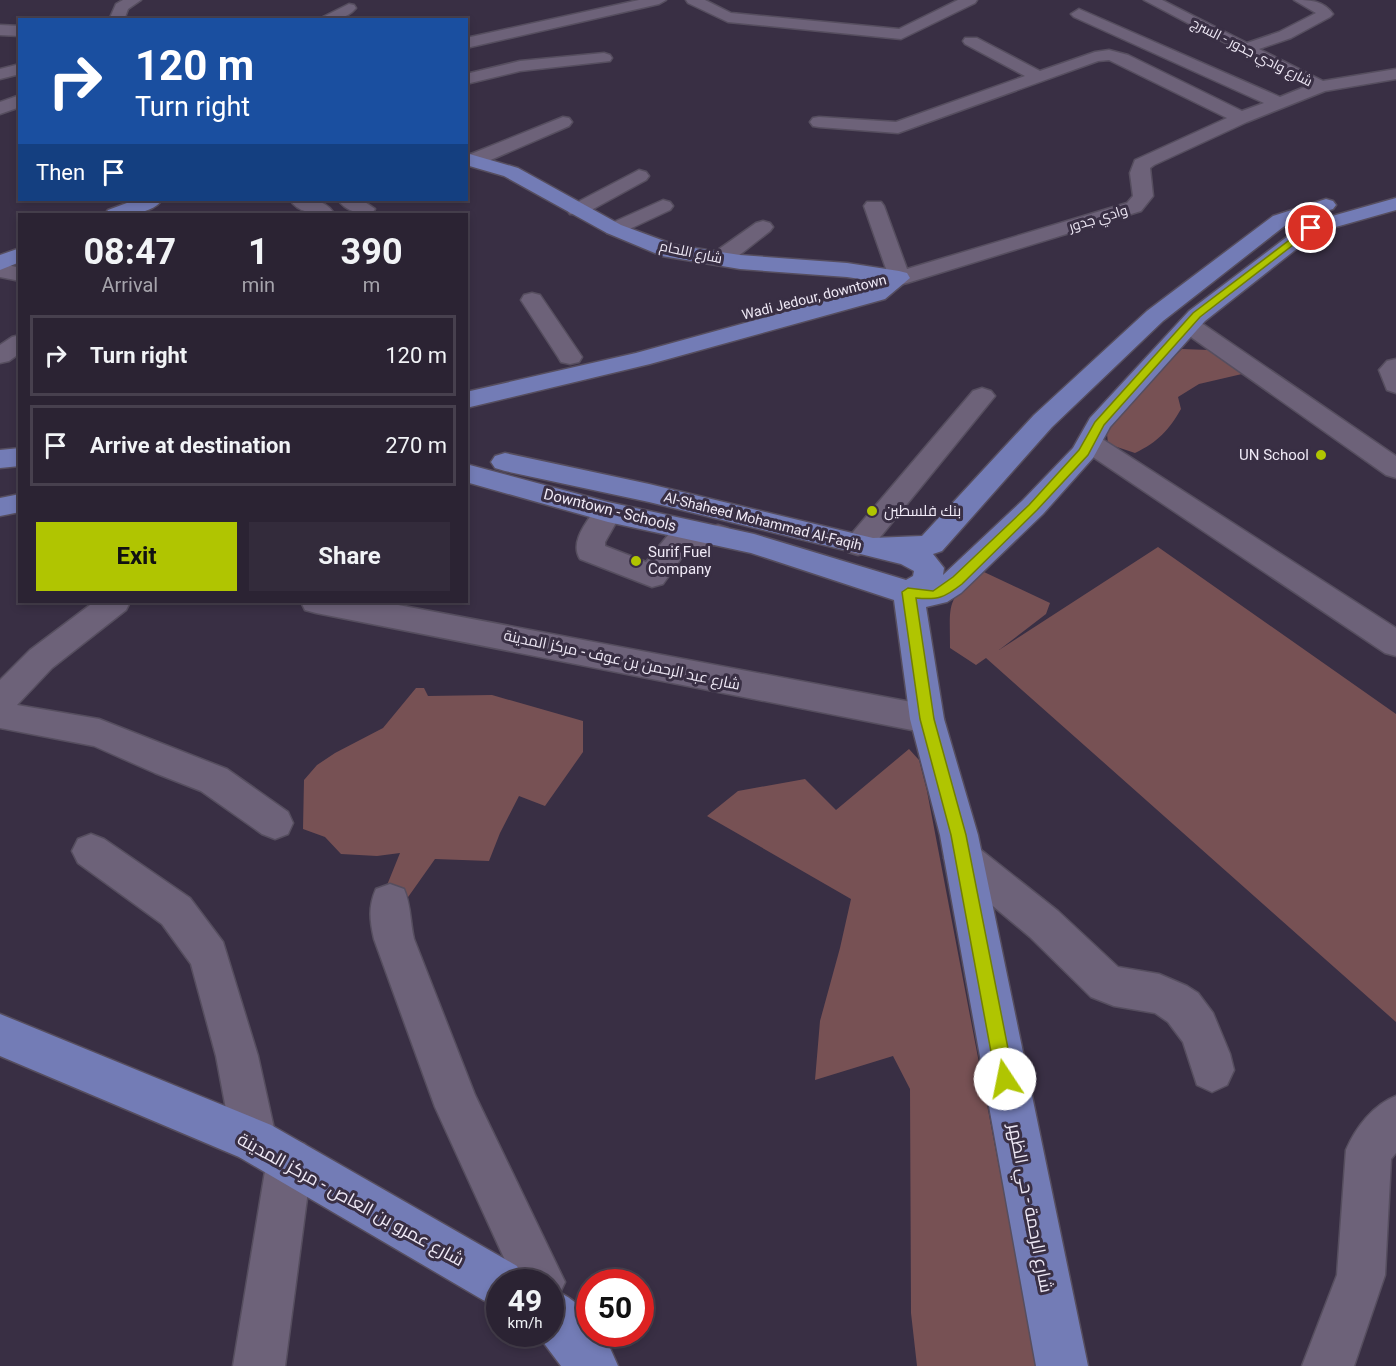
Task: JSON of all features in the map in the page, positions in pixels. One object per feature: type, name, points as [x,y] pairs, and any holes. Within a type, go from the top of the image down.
[{"type":"main road","name":"شارع اللحام","points":[[469,160],[511,172],[614,230],[670,250],[720,259],[847,270],[898,278]]},
{"type":"main road","name":"Al-Shaheed Mohammad Al-Faqih","points":[[468,453],[649,493],[865,546],[917,548],[932,544],[1043,421],[1155,316],[1280,220],[1396,182]]},
{"type":"main road","points":[[119,213],[149,201]]},
{"type":"main road","name":"Al-Shaheed Mohammad Al-Faqih","points":[[754,544],[908,592],[934,595],[944,591],[1033,507],[1084,452],[1099,424],[1197,315],[1311,228],[1396,204]]},
{"type":"main road","points":[[0,262],[18,255]]},
{"type":"main road","name":"Wadi Jedour, downtown","points":[[468,384],[881,279],[898,278]]},
{"type":"main road","name":"Wadi Jedour, downtown","points":[[468,400],[641,359],[877,294],[898,278]]},
{"type":"main road","points":[[0,459],[18,457]]},
{"type":"main road","name":"Downtown - Schools","points":[[468,474],[608,512],[754,544]]},
{"type":"main road","points":[[608,512],[619,499],[649,493]]},
{"type":"main road","points":[[0,507],[18,503]]},
{"type":"main road","points":[[865,546],[924,562],[929,568],[924,586],[908,592]]},
{"type":"main road","name":"شارع الرحمة - حي الظهر","points":[[908,592],[927,719],[963,858],[1062,1366]]},
{"type":"main road","name":"شارع عمرو بن العاص - مركز المدينة","points":[[2,1038],[272,1150],[486,1275]]},
{"type":"main road","points":[[564,1326],[592,1366]]},
{"type":"street","points":[[117,18],[119,9],[134,0]]},
{"type":"street","points":[[592,0],[608,12]]},
{"type":"street","points":[[468,43],[659,0]]},
{"type":"street","points":[[693,0],[728,17],[901,34],[970,0]]},
{"type":"street","name":"شارع وادي جدور - السرج","points":[[1151,0],[1321,87]]},
{"type":"street","points":[[1247,48],[1285,36],[1324,15],[1322,10],[1301,0]]},
{"type":"street","points":[[712,9],[747,3]]},
{"type":"street","points":[[328,18],[349,8]]},
{"type":"street","points":[[1079,14],[1279,103]]},
{"type":"street","points":[[0,30],[18,31]]},
{"type":"street","points":[[971,41],[1037,76]]},
{"type":"street","points":[[819,122],[898,128],[1037,76],[1095,57],[1115,56],[1241,118]]},
{"type":"street","points":[[468,79],[520,66],[604,58]]},
{"type":"street","name":"وادي جدور","points":[[898,278],[1134,207],[1143,198],[1144,192],[1139,179],[1143,163],[1241,118],[1321,87],[1396,74]]},
{"type":"street","points":[[1371,80],[1388,91]]},
{"type":"street","points":[[469,160],[563,122]]},
{"type":"street","points":[[577,210],[639,176]]},
{"type":"street","points":[[302,201],[323,212]]},
{"type":"street","points":[[614,230],[663,206]]},
{"type":"street","points":[[874,206],[898,278]]},
{"type":"street","points":[[720,259],[763,227]]},
{"type":"street","points":[[0,270],[18,274]]},
{"type":"street","points":[[532,300],[570,357]]},
{"type":"street","points":[[1189,325],[1396,470]]},
{"type":"street","points":[[0,356],[18,343]]},
{"type":"street","points":[[1396,366],[1391,370],[1396,385]]},
{"type":"street","points":[[865,546],[982,396]]},
{"type":"street","points":[[1090,443],[1396,644]]},
{"type":"street","points":[[608,512],[588,547],[590,552],[604,571],[646,586],[674,544],[679,541],[718,536]]},
{"type":"street","points":[[0,701],[41,659],[114,603]]},
{"type":"street","name":"شارع عبد الرحمن بن عوف - مركز المدينة","points":[[322,603],[447,624],[750,687],[927,719]]},
{"type":"street","points":[[0,715],[99,733],[167,763],[214,780],[275,823]]},
{"type":"street","points":[[91,851],[176,911],[209,956],[237,1056],[272,1150],[259,1366]]},
{"type":"street","points":[[963,858],[1044,924],[1106,983],[1153,993],[1184,1010],[1202,1032],[1212,1070]]},
{"type":"street","points":[[390,902],[390,921],[394,939],[458,1107],[533,1269]]},
{"type":"street","points":[[1328,1366],[1361,1275],[1369,1150],[1396,1118]]},
{"type":"shaded area","points":[[1182,349],[1209,350],[1242,374],[1199,384],[1178,397],[1181,409],[1177,416],[1162,435],[1143,449],[1135,453],[1108,444],[1106,424]]},
{"type":"shaded area","points":[[1158,547],[1396,714],[1396,1022],[986,658],[976,665],[950,648],[952,603],[962,589],[984,572],[1050,603],[1046,614],[999,650]]},
{"type":"shaded area","points":[[416,688],[424,688],[428,696],[492,695],[583,721],[583,752],[545,806],[519,796],[489,861],[435,859],[406,900],[381,900],[400,853],[377,856],[341,854],[325,837],[303,829],[304,780],[317,765],[335,753],[383,728]]},
{"type":"shaded area","points":[[909,749],[919,760],[927,791],[1037,1366],[917,1366],[911,1313],[910,1089],[893,1056],[815,1080],[820,1021],[851,899],[707,816],[738,791],[805,779],[836,810]]},
{"type":"place","name":"UN School","points":[[1321,455]]},
{"type":"place","name":"بنك فلسطين","points":[[872,511]]},
{"type":"place","name":"Surif Fuel Company","points":[[636,561]]},
{"type":"route","points":[[1005,1079],[959,835],[927,719],[921,664],[908,592],[934,595],[944,591],[957,580],[1033,507],[1084,452],[1099,424],[1197,315],[1311,228]]}]
